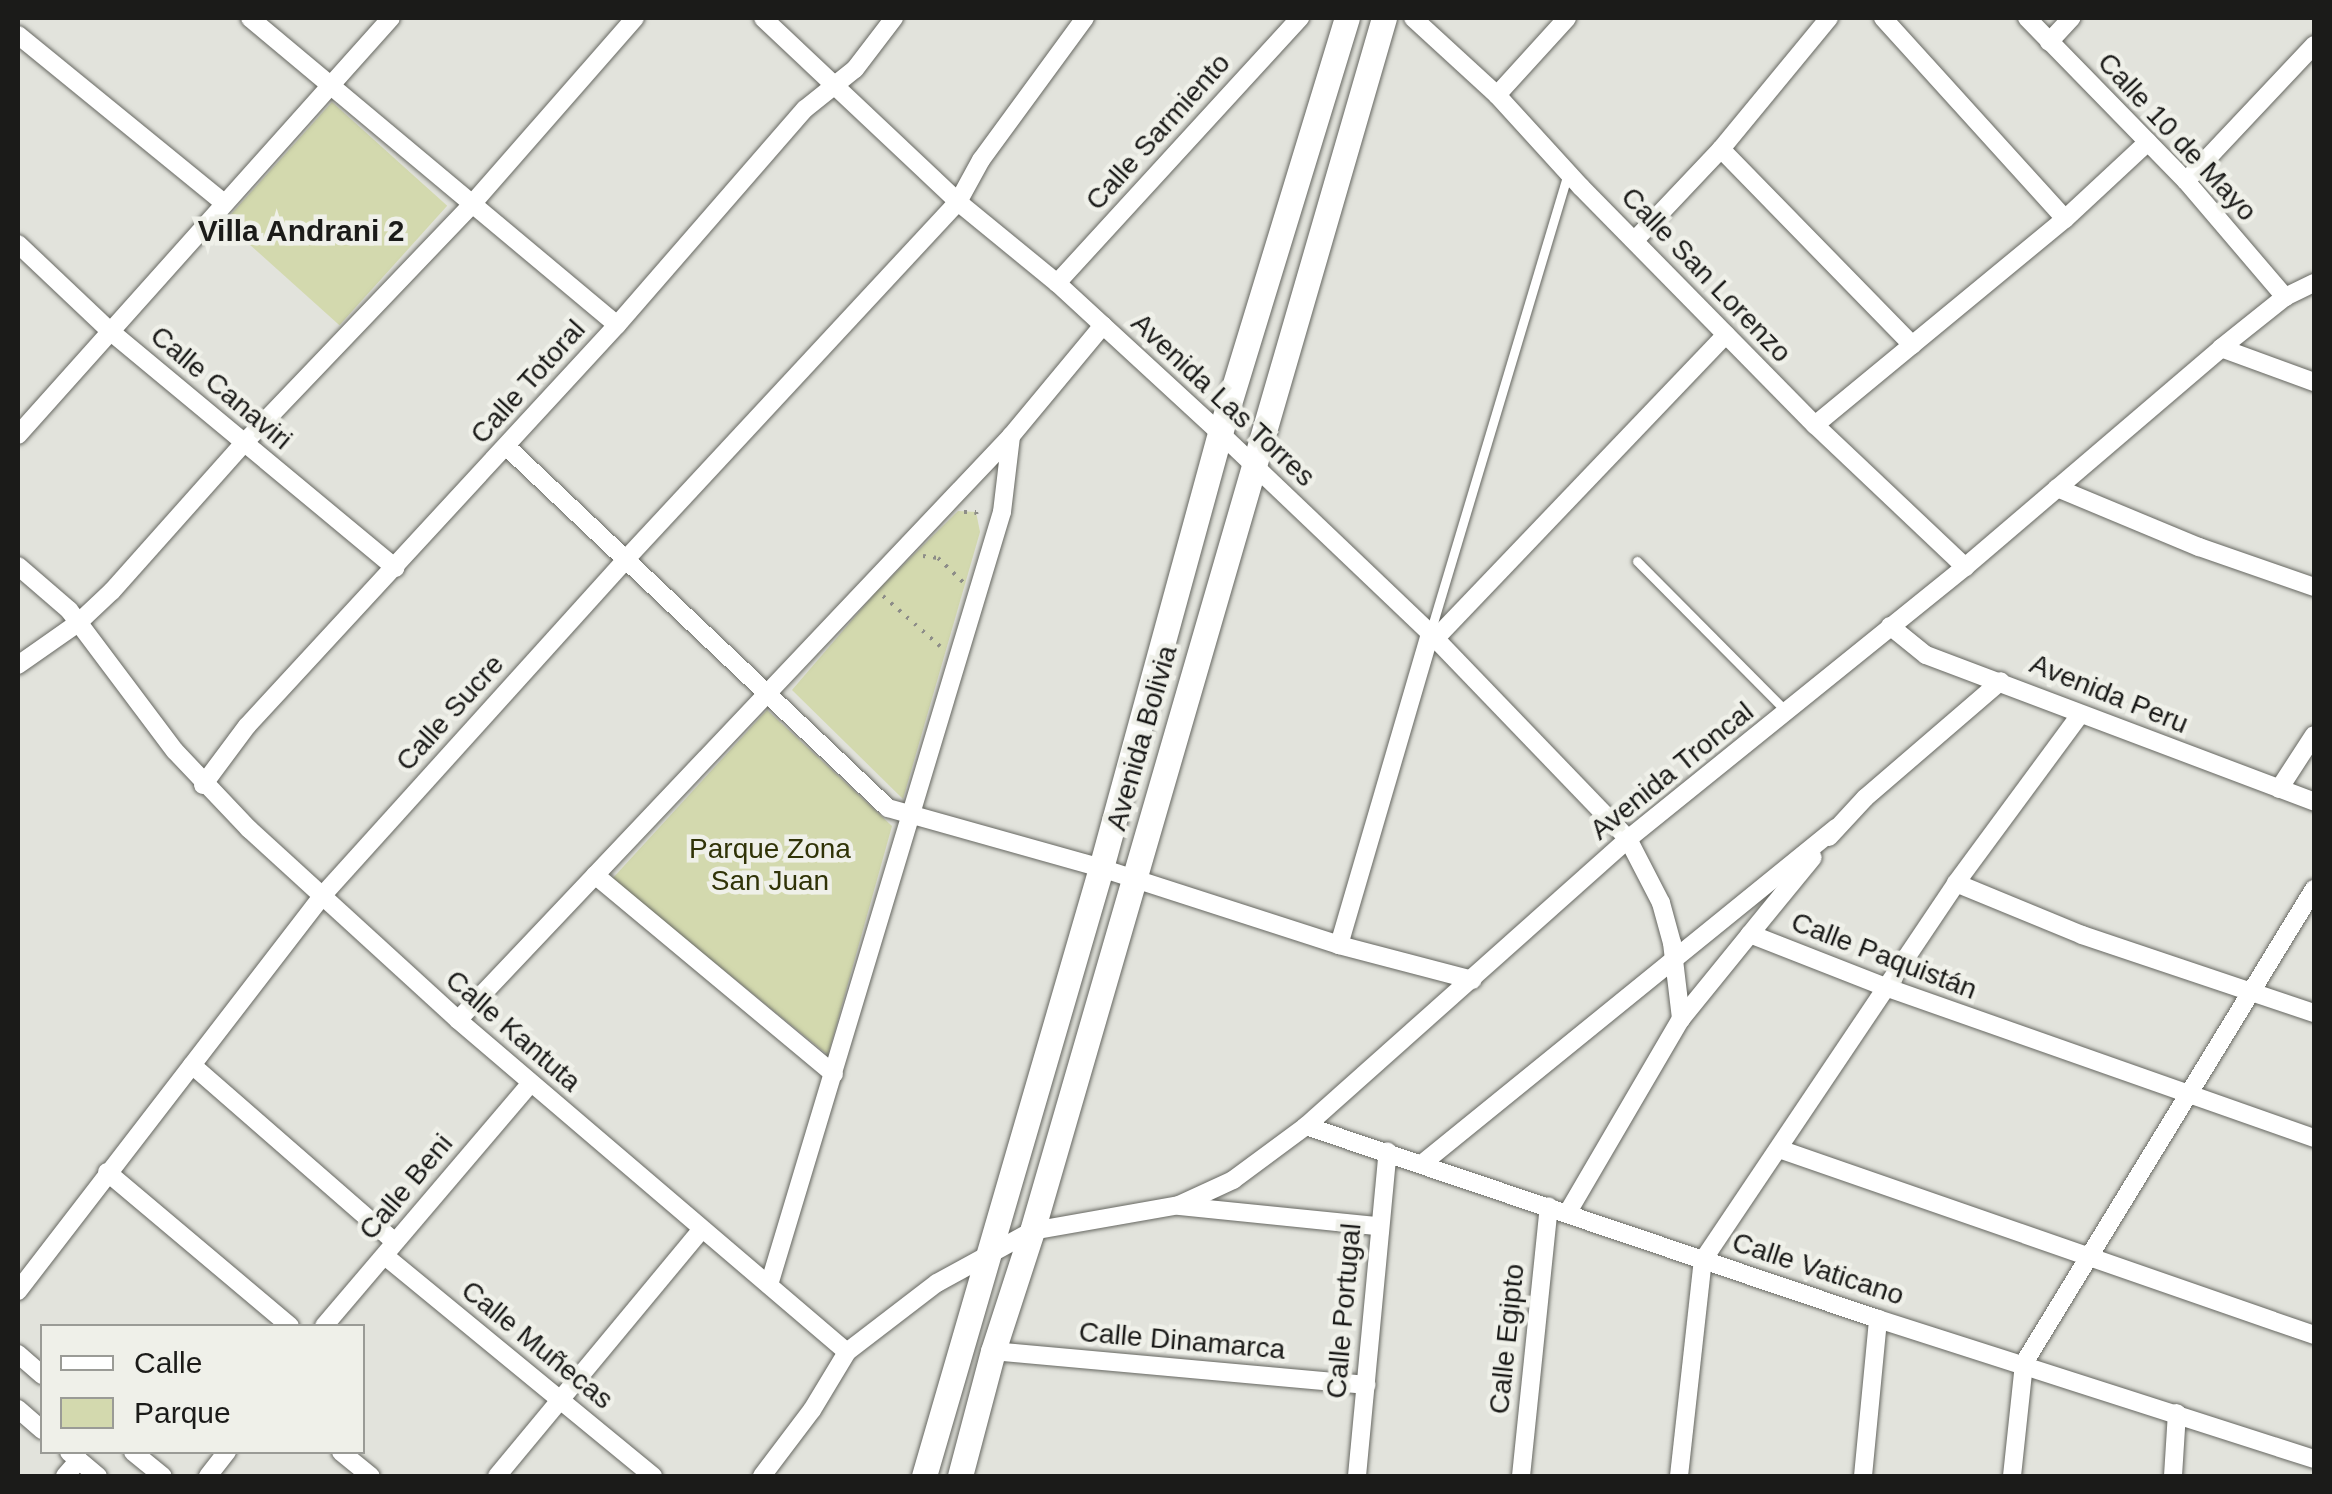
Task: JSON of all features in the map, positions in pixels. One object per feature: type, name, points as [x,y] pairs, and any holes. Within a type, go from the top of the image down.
[{"type":"street","points":[[250,18],[618,325]]},
{"type":"street","points":[[18,435],[391,18]]},
{"type":"street","points":[[18,665],[78,623],[473,204],[634,18]]},
{"type":"street","name":"Avenida Las Torres","points":[[764,18],[958,202],[1057,284],[1252,464],[1432,636],[1628,839],[1661,903],[1674,959],[1681,1018]]},
{"type":"street","name":"Calle Totoral","points":[[203,785],[246,726],[618,325],[805,110],[855,69],[894,18]]},
{"type":"street","name":"Calle Sucre","points":[[18,1291],[321,898],[627,558],[958,202],[981,160],[1085,18]]},
{"type":"street","name":"Calle Sarmiento","points":[[1057,284],[1300,18]]},
{"type":"street","name":"Avenida Bolivia","points":[[924,1476],[992,1253],[1220,434],[1347,18]]},
{"type":"street","name":"Avenida Bolivia","points":[[960,1476],[993,1351],[1032,1231],[1384,18]]},
{"type":"street","name":"Calle San Lorenzo","points":[[1413,18],[1497,95],[1815,425],[1966,568]]},
{"type":"street","points":[[1497,95],[1567,18]]},
{"type":"street","points":[[1634,240],[1721,149],[1829,18]]},
{"type":"street","points":[[1883,18],[2065,219]]},
{"type":"street","name":"Calle 10 de Mayo","points":[[2027,18],[2186,181],[2285,297]]},
{"type":"street","points":[[2049,42],[2071,18]]},
{"type":"street","points":[[18,36],[223,202]]},
{"type":"street","points":[[2186,181],[2314,45]]},
{"type":"street","points":[[1815,425],[2065,219],[2148,142]]},
{"type":"street","points":[[1721,149],[1912,345]]},
{"type":"street","name":"Calle Canaviri","points":[[18,244],[110,331],[396,568]]},
{"type":"street","name":"Avenida Troncal","points":[[1032,1231],[1178,1206],[1233,1180],[1306,1126],[1628,839],[1966,568],[2221,348],[2285,297],[2314,283]]},
{"type":"street","points":[[458,1020],[1011,436],[1102,325]]},
{"type":"street","points":[[1339,945],[1432,636],[1726,335]]},
{"type":"street","points":[[2221,348],[2314,382]]},
{"type":"street","points":[[769,1285],[1002,512],[1011,436]]},
{"type":"street","points":[[507,447],[768,690],[888,808],[1101,868],[1339,945],[1472,980]]},
{"type":"street","points":[[2057,488],[2198,546],[2314,587]]},
{"type":"street","name":"Calle Kantuta","points":[[18,566],[69,610],[203,785],[321,898],[701,1230],[847,1352]]},
{"type":"street","name":"Avenida Peru","points":[[1890,626],[1926,654],[2279,789],[2312,796]]},
{"type":"street","points":[[1423,1163],[1836,828],[2001,681]]},
{"type":"street","points":[[1679,1476],[1703,1260],[1956,883],[2080,715]]},
{"type":"street","points":[[2279,789],[2314,735]]},
{"type":"street","points":[[1750,934],[1836,828]]},
{"type":"street","points":[[595,875],[834,1074]]},
{"type":"street","points":[[1956,883],[2082,935],[2314,1013]]},
{"type":"street","points":[[2012,1476],[2024,1363],[2314,889]]},
{"type":"street","name":"Calle Paquistán","points":[[1568,1212],[1681,1018],[1750,934],[1888,988],[2314,1138]]},
{"type":"street","name":"Calle Muñecas","points":[[192,1065],[390,1249],[654,1476]]},
{"type":"street","name":"Calle Beni","points":[[326,1324],[531,1082]]},
{"type":"street","name":"Calle Vaticano","points":[[1306,1126],[2314,1459]]},
{"type":"street","points":[[1779,1149],[2314,1335]]},
{"type":"street","name":"Calle Portugal","points":[[1357,1476],[1388,1151]]},
{"type":"street","points":[[107,1172],[288,1324]]},
{"type":"street","points":[[1178,1206],[1378,1226]]},
{"type":"street","name":"Calle Egipto","points":[[1521,1476],[1548,1206]]},
{"type":"street","points":[[497,1476],[701,1230]]},
{"type":"street","points":[[762,1476],[812,1410],[847,1352],[937,1284],[1032,1231]]},
{"type":"street","points":[[1863,1476],[1878,1318]]},
{"type":"street","name":"Calle Dinamarca","points":[[993,1351],[1366,1385]]},
{"type":"street","points":[[18,1354],[40,1373]]},
{"type":"street","points":[[18,1409],[40,1428]]},
{"type":"street","points":[[2173,1476],[2177,1414]]},
{"type":"street","points":[[136,1454],[163,1476]]},
{"type":"street","points":[[208,1476],[225,1454]]},
{"type":"street","points":[[344,1454],[371,1476]]},
{"type":"street","points":[[65,1476],[74,1456],[98,1476]]},
{"type":"lane","points":[[1432,636],[1568,173]]},
{"type":"lane","points":[[1637,561],[1787,713]]},
{"type":"path","points":[[958,511],[976,512],[980,532]]},
{"type":"path","points":[[913,554],[938,558],[966,585],[970,574]]},
{"type":"path","points":[[868,584],[944,650],[950,634]]},
{"type":"green space","points":[[332,102],[447,206],[339,325],[224,222]]},
{"type":"green space","name":"Parque Zona San Juan","points":[[958,511],[976,512],[980,532],[903,799],[792,690],[877,591]]},
{"type":"green space","name":"Parque Zona San Juan","points":[[767,710],[892,826],[828,1055],[612,879]]},
{"type":"district","name":"Villa Andrani 2","points":[[301,231]]}]
